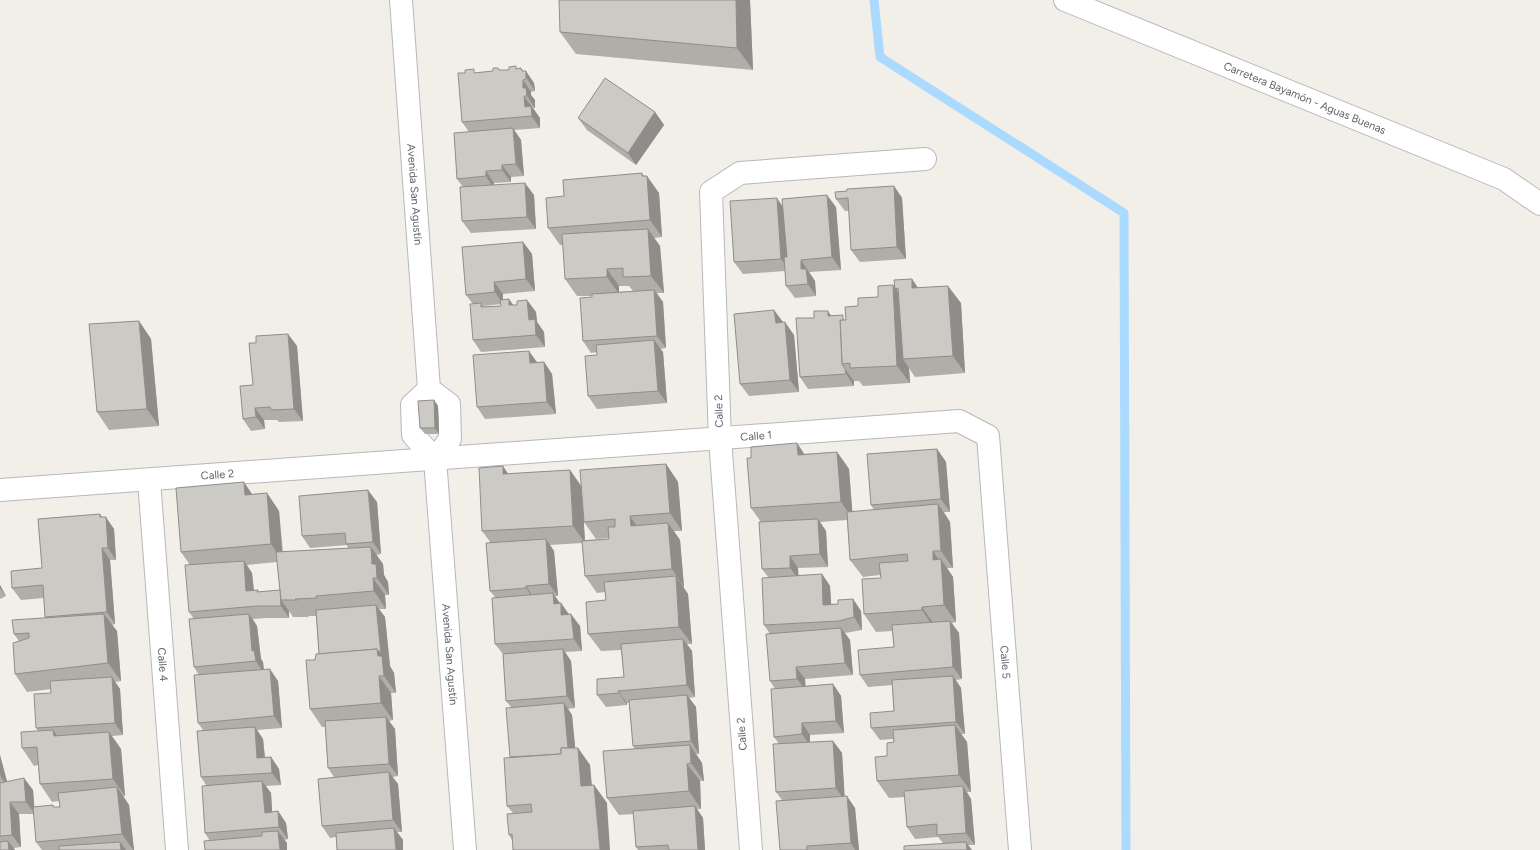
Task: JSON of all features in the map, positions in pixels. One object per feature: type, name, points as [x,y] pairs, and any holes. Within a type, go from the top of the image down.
[{"type":"street","name":"Avenida San Agustín","points":[[401,0],[429,389]]},
{"type":"street","name":"Carretera Bayamón - Aguas Buenas","points":[[1065,0],[1504,179],[1540,204]]},
{"type":"street","name":"Calle 2","points":[[751,850],[720,439],[711,192],[740,173],[925,159]]},
{"type":"street","points":[[429,389],[449,404],[450,439],[435,460],[412,435],[412,405],[429,389]]},
{"type":"street","name":"Calle 1","points":[[435,460],[959,421],[988,436],[990,474]]},
{"type":"street","name":"Avenida San Agustín","points":[[435,460],[465,850]]},
{"type":"street","name":"Calle 2","points":[[0,490],[435,460]]},
{"type":"street","name":"Calle 5","points":[[990,474],[1020,850]]},
{"type":"street","name":"Calle 4","points":[[149,480],[177,850]]},
{"type":"building","points":[[559,0],[736,0],[737,48],[560,32]]},
{"type":"building","points":[[516,66],[516,69],[521,68],[522,71],[526,71],[526,79],[523,80],[523,88],[526,88],[527,96],[524,96],[525,107],[531,106],[532,116],[462,122],[458,73],[465,73],[465,70],[474,69],[474,73],[493,71],[493,68],[498,68],[499,70],[509,70],[509,67]]},
{"type":"building","points":[[605,78],[655,112],[628,153],[578,118]]},
{"type":"building","points":[[513,128],[516,164],[502,165],[502,170],[486,171],[486,176],[457,179],[454,133]]},
{"type":"building","points":[[642,173],[642,176],[647,176],[650,220],[548,228],[546,198],[564,196],[563,180]]},
{"type":"building","points":[[525,183],[527,217],[462,221],[460,187]]},
{"type":"building","points":[[894,186],[897,247],[851,250],[848,198],[836,199],[835,192],[847,191],[847,189]]},
{"type":"building","points":[[827,195],[832,257],[801,260],[801,269],[806,269],[808,284],[786,286],[784,257],[787,257],[782,199]]},
{"type":"building","points":[[777,198],[781,259],[734,262],[730,201]]},
{"type":"building","points":[[648,229],[651,276],[623,277],[623,268],[607,269],[607,277],[565,279],[562,234]]},
{"type":"building","points":[[523,242],[526,279],[494,282],[495,292],[466,295],[462,247]]},
{"type":"building","points":[[912,279],[912,288],[948,286],[953,356],[903,359],[898,288],[895,289],[894,280]]},
{"type":"building","points":[[893,285],[897,366],[850,368],[850,363],[842,364],[840,320],[846,320],[845,307],[858,306],[858,298],[878,297],[878,286]]},
{"type":"building","points":[[654,290],[657,336],[583,341],[580,298],[592,297],[592,294]]},
{"type":"building","points":[[509,299],[509,305],[517,305],[517,301],[527,300],[529,320],[535,319],[536,335],[473,340],[470,304],[481,303],[481,307],[501,306],[500,300]]},
{"type":"building","points":[[774,310],[776,323],[785,322],[790,380],[740,384],[734,314]]},
{"type":"building","points":[[814,311],[828,311],[828,316],[843,315],[843,320],[840,320],[842,364],[846,374],[800,377],[796,318],[814,318]]},
{"type":"building","points":[[139,321],[147,409],[97,412],[89,324]]},
{"type":"building","points":[[288,334],[294,409],[271,410],[270,407],[255,408],[256,417],[243,419],[240,386],[253,385],[249,343],[256,343],[256,336]]},
{"type":"building","points":[[654,340],[658,391],[588,396],[585,356],[597,355],[596,345]]},
{"type":"building","points":[[529,351],[530,363],[544,362],[547,402],[477,407],[473,355]]},
{"type":"building","points":[[434,400],[435,428],[420,428],[418,401]]},
{"type":"building","points":[[797,443],[798,455],[837,452],[841,502],[751,508],[747,458],[751,458],[751,447]]},
{"type":"building","points":[[937,449],[941,499],[871,505],[867,454]]},
{"type":"building","points":[[666,464],[670,513],[630,516],[631,526],[668,523],[672,569],[585,576],[582,541],[609,539],[608,527],[615,527],[615,519],[584,522],[580,470]]},
{"type":"building","points":[[503,466],[503,474],[570,470],[573,526],[482,531],[479,468]]},
{"type":"building","points":[[244,482],[245,495],[267,493],[271,544],[181,552],[176,488]]},
{"type":"building","points":[[368,490],[373,542],[346,544],[345,533],[302,536],[299,496]]},
{"type":"building","points":[[938,504],[941,551],[933,551],[933,560],[941,559],[944,605],[922,607],[922,610],[864,614],[862,579],[881,578],[879,563],[908,561],[907,554],[850,560],[847,512]]},
{"type":"building","points":[[100,514],[100,517],[106,517],[108,548],[102,548],[107,612],[45,617],[43,585],[12,588],[11,571],[42,568],[38,519]]},
{"type":"building","points":[[818,519],[820,554],[790,556],[790,568],[762,569],[759,522]]},
{"type":"building","points":[[546,539],[549,584],[526,586],[526,588],[490,591],[486,543]]},
{"type":"building","points":[[371,547],[372,564],[376,564],[377,578],[373,578],[374,591],[316,596],[317,598],[295,599],[297,600],[281,600],[276,552]]},
{"type":"building","points":[[244,561],[246,591],[258,590],[257,592],[280,590],[281,606],[257,606],[189,612],[185,565]]},
{"type":"building","points":[[822,574],[823,605],[838,604],[838,600],[853,599],[854,617],[839,621],[764,625],[762,578]]},
{"type":"building","points":[[676,576],[679,627],[588,634],[586,602],[606,600],[604,582]]},
{"type":"building","points":[[553,593],[554,604],[561,603],[561,615],[571,614],[574,639],[495,644],[492,598]]},
{"type":"building","points":[[376,605],[381,654],[377,649],[319,654],[316,610]]},
{"type":"building","points":[[104,614],[108,663],[15,674],[13,643],[29,638],[29,633],[14,634],[12,620]]},
{"type":"building","points":[[249,614],[252,651],[254,650],[256,661],[194,667],[189,619]]},
{"type":"building","points":[[950,621],[953,667],[860,675],[858,650],[894,647],[892,625]]},
{"type":"building","points":[[841,628],[845,663],[796,667],[797,679],[770,681],[766,634]]},
{"type":"building","points":[[683,639],[687,685],[618,691],[619,693],[597,695],[597,679],[624,677],[621,644]]},
{"type":"building","points":[[377,649],[378,656],[382,656],[384,676],[379,676],[381,703],[310,709],[306,660],[315,660],[316,654]]},
{"type":"building","points":[[563,649],[567,696],[506,701],[503,654]]},
{"type":"building","points":[[270,669],[274,716],[198,723],[194,675]]},
{"type":"building","points":[[953,676],[956,722],[871,728],[870,713],[894,711],[892,680]]},
{"type":"building","points":[[112,677],[115,723],[36,728],[34,694],[51,693],[50,681]]},
{"type":"building","points":[[833,684],[836,721],[802,723],[802,734],[774,737],[771,689]]},
{"type":"building","points":[[687,695],[691,741],[633,746],[629,700]]},
{"type":"building","points":[[564,703],[568,748],[561,748],[561,754],[510,757],[506,708]]},
{"type":"building","points":[[386,717],[389,764],[328,768],[325,721]]},
{"type":"building","points":[[955,725],[959,775],[877,781],[875,757],[887,756],[887,743],[894,742],[893,730]]},
{"type":"building","points":[[255,727],[257,758],[271,757],[272,773],[201,777],[197,731]]},
{"type":"building","points":[[53,730],[54,736],[109,732],[113,779],[40,784],[37,747],[22,748],[21,732]]},
{"type":"building","points":[[833,741],[836,788],[776,792],[773,744]]},
{"type":"building","points":[[690,745],[691,763],[687,764],[689,791],[607,798],[603,751]]},
{"type":"building","points":[[561,748],[578,748],[581,786],[594,785],[600,850],[513,850],[512,834],[509,835],[507,814],[532,812],[531,804],[507,806],[504,758],[561,754]]},
{"type":"building","points":[[389,772],[393,820],[322,826],[318,779]]},
{"type":"building","points":[[24,778],[26,802],[10,802],[12,835],[0,836],[0,783]]},
{"type":"building","points":[[262,781],[265,813],[278,811],[279,827],[205,833],[202,786]]},
{"type":"building","points":[[963,786],[966,833],[937,835],[937,824],[907,827],[904,791]]},
{"type":"building","points":[[117,787],[122,834],[36,842],[33,807],[53,805],[53,807],[60,807],[58,793]]},
{"type":"building","points":[[847,796],[851,843],[807,846],[807,850],[780,850],[776,801]]},
{"type":"building","points":[[695,806],[698,850],[669,850],[668,845],[636,847],[633,811]]},
{"type":"building","points":[[394,828],[396,850],[337,850],[336,833]]},
{"type":"building","points":[[278,831],[280,850],[205,850],[204,841],[262,836],[262,832]]},
{"type":"building","points":[[8,841],[9,850],[0,850],[0,842]]},
{"type":"building","points":[[120,842],[121,850],[59,850],[59,846]]},
{"type":"building","points":[[966,842],[967,850],[904,850],[904,846]]},
{"type":"waterway","points":[[874,0],[880,57],[1124,213],[1126,850]]}]
